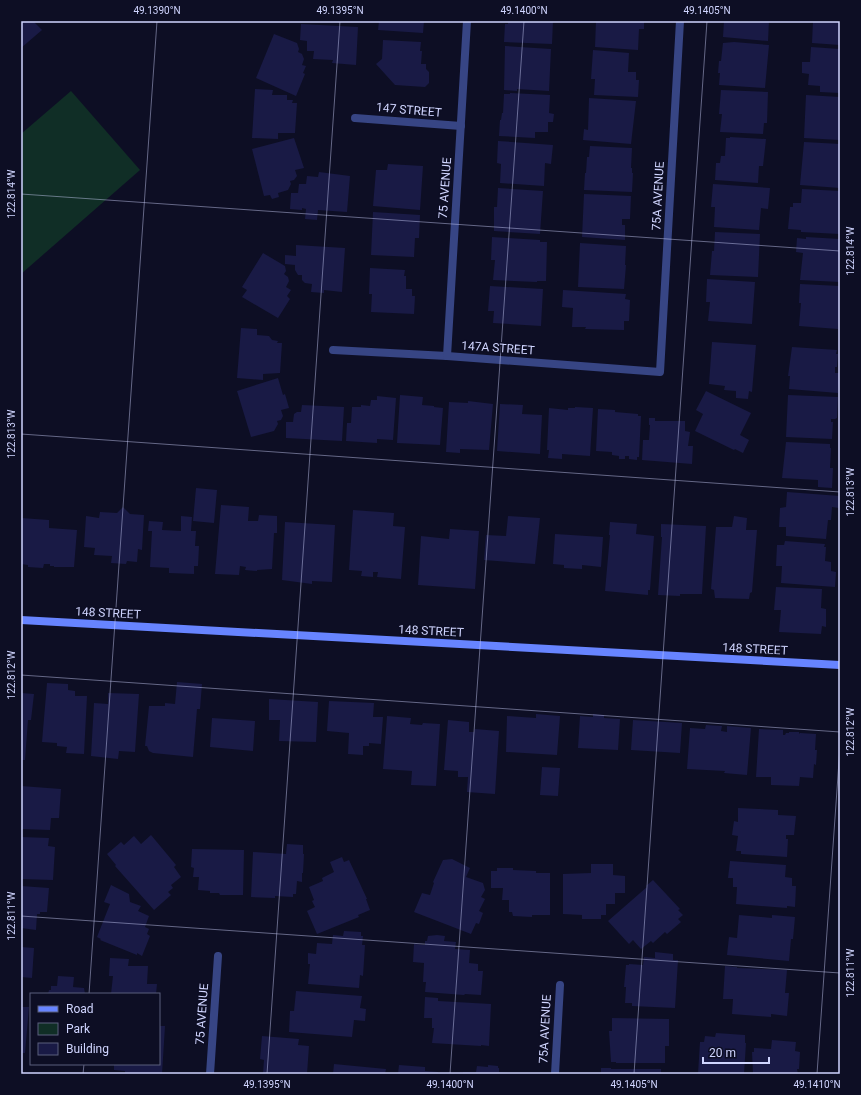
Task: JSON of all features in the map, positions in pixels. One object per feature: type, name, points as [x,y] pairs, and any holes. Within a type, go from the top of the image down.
[{"type":"street","name":"75 AVENUE","points":[[447,356],[467,21]]},
{"type":"street","name":"75A AVENUE","points":[[660,372],[680,21]]},
{"type":"street","name":"147 STREET","points":[[355,118],[461,126]]},
{"type":"street","name":"147A STREET","points":[[333,350],[447,356],[660,372]]},
{"type":"street","name":"148 STREET","points":[[21,620],[840,665]]},
{"type":"street","name":"75 AVENUE","points":[[210,1074],[218,956]]},
{"type":"street","name":"75A AVENUE","points":[[555,1074],[560,985]]},
{"type":"green space","points":[[71,91],[140,170],[21,274],[21,134]]},
{"type":"building","points":[[21,21],[33,21],[42,30],[21,48]]},
{"type":"building","points":[[379,21],[424,21],[423,33],[378,30]]},
{"type":"building","points":[[508,21],[553,21],[552,44],[504,42],[505,24],[508,24]]},
{"type":"building","points":[[596,21],[644,21],[644,29],[639,29],[638,50],[595,47]]},
{"type":"building","points":[[724,21],[769,21],[768,41],[723,37]]},
{"type":"building","points":[[813,21],[840,21],[840,45],[812,43]]},
{"type":"building","points":[[301,24],[358,27],[356,65],[332,63],[333,60],[313,59],[314,51],[307,51],[307,41],[300,40]]},
{"type":"building","points":[[274,34],[297,43],[299,49],[298,52],[302,54],[304,59],[302,65],[306,66],[303,73],[305,74],[296,96],[256,78]]},
{"type":"building","points":[[383,40],[421,42],[421,64],[426,64],[426,69],[429,72],[429,83],[425,87],[395,85],[376,64],[382,59]]},
{"type":"building","points":[[734,42],[769,45],[765,88],[719,85],[719,61],[721,61],[723,43]]},
{"type":"building","points":[[505,46],[551,49],[549,91],[517,89],[517,91],[504,90]]},
{"type":"building","points":[[811,47],[840,49],[840,93],[820,92],[820,86],[808,85],[809,74],[802,73],[802,62],[810,62]]},
{"type":"building","points":[[593,50],[629,53],[628,72],[636,72],[636,80],[639,80],[638,97],[594,95],[595,79],[591,79]]},
{"type":"building","points":[[255,89],[273,90],[272,95],[287,95],[287,100],[293,100],[292,103],[297,103],[295,133],[278,133],[278,139],[252,138]]},
{"type":"building","points":[[721,90],[768,92],[767,123],[764,123],[763,134],[720,132],[722,114],[719,114]]},
{"type":"building","points":[[504,94],[550,95],[549,113],[554,114],[553,122],[548,122],[548,132],[535,132],[535,138],[499,136],[500,120],[503,113]]},
{"type":"building","points":[[806,95],[840,97],[840,140],[804,138]]},
{"type":"building","points":[[589,98],[636,101],[631,144],[583,140],[584,129],[588,130]]},
{"type":"building","points":[[294,138],[304,168],[295,170],[297,176],[294,180],[290,181],[291,184],[288,190],[278,193],[279,197],[272,199],[270,195],[264,196],[252,149]]},
{"type":"building","points":[[726,138],[766,139],[763,166],[759,166],[758,183],[715,180],[716,163],[720,163],[721,156],[725,156]]},
{"type":"building","points":[[498,141],[553,145],[551,164],[545,163],[544,186],[500,183],[501,164],[497,163]]},
{"type":"building","points":[[804,142],[840,144],[840,188],[800,185]]},
{"type":"building","points":[[590,146],[632,148],[632,192],[584,190],[587,157],[589,157]]},
{"type":"building","points":[[388,164],[423,166],[420,210],[373,206],[376,170],[387,170]]},
{"type":"building","points":[[319,172],[350,176],[347,212],[318,210],[317,220],[305,219],[306,209],[290,209],[291,193],[298,193],[299,184],[306,184],[307,176],[318,177]]},
{"type":"building","points":[[713,184],[770,188],[768,209],[761,208],[759,230],[714,227],[715,207],[711,207]]},
{"type":"building","points":[[498,188],[543,191],[540,234],[494,231],[494,207],[497,207]]},
{"type":"building","points":[[802,189],[840,191],[840,234],[801,232],[801,230],[788,229],[790,207],[793,207],[793,203],[801,203]]},
{"type":"building","points":[[584,194],[631,196],[630,219],[622,219],[622,225],[625,225],[625,240],[582,237]]},
{"type":"building","points":[[373,212],[420,215],[419,238],[415,238],[414,257],[371,255]]},
{"type":"building","points":[[715,232],[760,234],[758,277],[710,275],[712,251],[714,251]]},
{"type":"building","points":[[492,237],[540,240],[540,242],[547,242],[546,281],[493,280],[495,260],[491,260]]},
{"type":"building","points":[[806,237],[840,239],[840,282],[800,280],[803,253],[796,252],[797,238],[806,239]]},
{"type":"building","points":[[580,243],[626,246],[624,289],[578,287]]},
{"type":"building","points":[[296,245],[345,248],[342,292],[324,290],[324,293],[311,292],[312,284],[305,283],[302,280],[302,275],[298,275],[295,270],[295,265],[285,264],[285,255],[296,256]]},
{"type":"building","points":[[263,253],[285,266],[286,271],[284,274],[288,277],[289,281],[286,287],[291,290],[287,296],[290,299],[278,318],[242,297],[247,290],[242,287]]},
{"type":"building","points":[[370,268],[405,270],[404,276],[406,276],[406,289],[412,289],[412,296],[415,296],[414,314],[371,312],[372,294],[369,294]]},
{"type":"building","points":[[707,279],[755,282],[752,324],[708,321],[710,302],[706,302]]},
{"type":"building","points":[[800,284],[840,286],[838,329],[799,326],[801,303],[799,303]]},
{"type":"building","points":[[490,286],[543,289],[541,326],[493,323],[494,311],[488,311]]},
{"type":"building","points":[[563,290],[626,294],[625,299],[630,300],[629,321],[624,321],[624,330],[585,329],[586,327],[572,327],[573,308],[562,307]]},
{"type":"building","points":[[241,328],[257,329],[257,335],[269,336],[272,340],[278,341],[277,343],[282,343],[280,373],[263,374],[263,380],[237,378]]},
{"type":"building","points":[[712,342],[756,345],[752,392],[749,391],[748,399],[736,398],[736,391],[724,390],[725,386],[709,384]]},
{"type":"building","points":[[792,347],[837,350],[837,367],[835,367],[835,373],[840,373],[838,393],[789,389],[790,376],[788,376]]},
{"type":"building","points":[[278,378],[289,408],[281,410],[283,416],[281,420],[277,421],[278,424],[274,431],[251,437],[237,391]]},
{"type":"building","points":[[706,391],[751,413],[740,435],[749,440],[743,453],[695,431],[703,414],[696,410]]},
{"type":"building","points":[[400,395],[423,397],[422,405],[443,408],[440,445],[397,443]]},
{"type":"building","points":[[788,395],[838,397],[837,418],[831,419],[831,422],[833,422],[832,439],[786,437]]},
{"type":"building","points":[[377,396],[396,398],[393,440],[377,439],[377,443],[346,441],[347,423],[351,423],[352,407],[361,407],[361,405],[370,406],[371,400],[377,400]]},
{"type":"building","points":[[468,401],[493,404],[489,450],[460,449],[460,453],[446,452],[449,402],[468,403]]},
{"type":"building","points":[[500,404],[523,405],[522,414],[542,415],[540,454],[497,451]]},
{"type":"building","points":[[302,405],[344,407],[342,441],[286,438],[286,422],[293,422],[294,414],[301,412]]},
{"type":"building","points":[[549,408],[568,410],[568,408],[593,408],[590,456],[562,454],[562,459],[548,458]]},
{"type":"building","points":[[598,409],[615,410],[615,412],[638,414],[638,416],[641,416],[639,457],[637,457],[637,460],[629,459],[629,456],[625,456],[625,459],[619,459],[619,456],[612,455],[612,452],[596,451]]},
{"type":"building","points":[[649,418],[655,418],[655,421],[685,421],[685,431],[690,432],[688,446],[693,446],[692,464],[642,460],[643,440],[649,440]]},
{"type":"building","points":[[786,442],[830,444],[830,468],[833,468],[832,488],[818,487],[818,480],[782,478]]},
{"type":"building","points":[[196,488],[217,490],[214,523],[193,521]]},
{"type":"building","points":[[787,492],[840,496],[839,508],[832,507],[831,520],[828,520],[826,539],[786,536],[786,527],[779,527],[780,508],[786,507]]},
{"type":"building","points":[[221,505],[249,507],[248,521],[258,521],[259,515],[277,516],[277,533],[274,533],[272,569],[257,571],[245,570],[246,567],[240,566],[239,575],[215,574]]},
{"type":"building","points":[[123,507],[130,514],[144,515],[142,550],[138,549],[137,562],[127,561],[126,564],[111,563],[112,556],[94,555],[95,548],[84,547],[86,516],[99,518],[100,512],[117,513]]},
{"type":"building","points":[[353,510],[394,513],[393,526],[405,527],[401,579],[377,577],[378,572],[373,572],[373,577],[361,576],[362,571],[349,570]]},
{"type":"building","points":[[181,516],[192,517],[191,531],[196,531],[195,546],[199,546],[198,566],[194,566],[194,574],[169,573],[169,568],[150,567],[152,531],[148,531],[149,521],[163,522],[162,530],[181,531]]},
{"type":"building","points":[[508,516],[540,518],[535,564],[484,560],[486,535],[506,536]]},
{"type":"building","points":[[734,516],[747,518],[746,530],[757,530],[752,592],[750,593],[749,599],[715,598],[714,590],[711,589],[716,527],[732,527]]},
{"type":"building","points":[[21,518],[49,520],[49,528],[77,530],[74,567],[54,567],[50,566],[50,564],[44,564],[43,568],[28,567],[28,565],[21,564]]},
{"type":"building","points":[[285,522],[335,525],[332,582],[312,581],[312,584],[282,580]]},
{"type":"building","points":[[610,522],[637,524],[636,534],[654,536],[650,590],[648,590],[648,595],[605,591]]},
{"type":"building","points":[[661,524],[706,526],[702,594],[680,594],[680,596],[658,595],[662,537]]},
{"type":"building","points":[[450,529],[479,531],[475,589],[418,585],[421,536],[449,539]]},
{"type":"building","points":[[555,534],[603,537],[601,567],[582,565],[582,569],[564,568],[564,565],[553,564]]},
{"type":"building","points":[[785,541],[825,544],[825,561],[831,562],[831,571],[836,572],[835,587],[781,583],[782,566],[776,566],[777,545],[784,545]]},
{"type":"building","points":[[776,587],[822,589],[821,608],[826,609],[826,627],[822,626],[821,634],[779,632],[781,610],[774,610]]},
{"type":"building","points":[[177,682],[202,684],[200,709],[197,709],[193,757],[153,753],[149,751],[147,746],[145,746],[149,706],[165,706],[165,703],[175,704]]},
{"type":"building","points":[[47,683],[68,684],[68,690],[75,691],[75,696],[87,696],[84,754],[66,753],[67,747],[57,746],[57,743],[42,742]]},
{"type":"building","points":[[21,693],[34,694],[31,720],[28,720],[25,760],[21,760]]},
{"type":"building","points":[[108,693],[139,694],[135,752],[119,751],[118,759],[91,756],[94,703],[108,704]]},
{"type":"building","points":[[269,699],[318,702],[316,742],[279,741],[280,720],[269,720]]},
{"type":"building","points":[[329,701],[374,703],[373,717],[383,717],[381,744],[369,743],[369,746],[363,746],[363,755],[348,754],[349,733],[327,731]]},
{"type":"building","points":[[536,714],[560,716],[557,755],[506,752],[507,716],[536,718]]},
{"type":"building","points":[[593,714],[604,715],[604,718],[620,719],[618,750],[578,748],[580,716],[593,717]]},
{"type":"building","points":[[387,716],[411,718],[410,724],[440,724],[436,786],[411,785],[412,771],[383,769]]},
{"type":"building","points":[[212,718],[255,721],[253,751],[210,747]]},
{"type":"building","points":[[448,720],[469,722],[469,732],[474,732],[475,729],[499,731],[495,794],[467,792],[468,777],[458,777],[458,771],[444,770]]},
{"type":"building","points":[[633,720],[682,723],[680,753],[631,750]]},
{"type":"building","points":[[706,725],[722,726],[721,731],[727,732],[727,726],[751,728],[747,775],[724,773],[725,771],[687,769],[690,728],[705,729]]},
{"type":"building","points":[[759,729],[783,730],[783,735],[789,732],[799,732],[799,734],[816,734],[816,765],[814,764],[813,778],[800,777],[799,786],[771,785],[771,777],[756,777]]},
{"type":"building","points":[[542,767],[560,768],[558,796],[540,795]]},
{"type":"building","points":[[21,786],[61,789],[59,818],[51,818],[50,830],[21,829]]},
{"type":"building","points":[[738,808],[778,810],[778,815],[796,816],[794,835],[786,835],[786,839],[788,839],[787,857],[741,854],[741,851],[736,851],[738,836],[732,835],[734,821],[738,822]]},
{"type":"building","points":[[151,835],[176,865],[174,867],[181,877],[171,885],[173,888],[168,892],[171,895],[154,910],[115,866],[116,865],[107,854],[121,842],[124,845],[134,836],[141,844]]},
{"type":"building","points":[[21,837],[49,838],[48,846],[55,847],[53,880],[21,879]]},
{"type":"building","points":[[287,844],[303,845],[304,854],[302,882],[297,881],[296,894],[293,894],[293,897],[251,897],[253,852],[286,854]]},
{"type":"building","points":[[192,849],[244,850],[243,895],[220,895],[219,893],[210,893],[210,891],[198,890],[199,877],[193,877],[194,868],[191,867]]},
{"type":"building","points":[[342,857],[344,862],[349,860],[367,899],[370,910],[358,915],[359,917],[317,934],[307,911],[315,907],[309,887],[323,881],[322,878],[334,872],[330,862]]},
{"type":"building","points":[[452,859],[470,868],[466,877],[483,883],[485,890],[481,897],[485,899],[479,911],[483,913],[479,924],[476,923],[471,934],[414,912],[422,893],[430,895],[433,882],[443,860]]},
{"type":"building","points":[[730,861],[786,865],[785,877],[792,878],[792,886],[796,886],[795,907],[787,906],[787,908],[736,904],[737,887],[733,887],[733,878],[728,878]]},
{"type":"building","points":[[591,864],[613,864],[613,875],[625,876],[625,893],[615,893],[615,904],[606,904],[606,915],[601,915],[601,919],[582,919],[582,915],[563,914],[563,874],[591,873]]},
{"type":"building","points":[[497,868],[513,868],[513,870],[550,873],[550,915],[532,915],[532,917],[513,916],[512,912],[509,912],[509,900],[502,900],[503,888],[491,888],[491,871],[497,871]]},
{"type":"building","points":[[653,880],[680,909],[678,910],[683,915],[678,919],[681,922],[667,934],[665,932],[653,943],[651,941],[641,949],[633,940],[629,944],[608,921]]},
{"type":"building","points":[[111,885],[129,894],[130,902],[141,906],[138,911],[149,916],[145,927],[149,929],[147,934],[150,936],[142,956],[100,940],[101,939],[97,937],[110,904],[104,902]]},
{"type":"building","points":[[21,886],[49,888],[47,912],[40,912],[40,914],[37,914],[36,930],[21,928]]},
{"type":"building","points":[[739,915],[772,918],[772,915],[795,917],[789,961],[727,955],[729,937],[737,938]]},
{"type":"building","points":[[344,931],[361,932],[361,936],[363,936],[362,945],[365,945],[363,976],[360,975],[359,988],[308,984],[310,964],[308,964],[308,953],[316,954],[317,943],[332,944],[333,935],[343,936]]},
{"type":"building","points":[[428,936],[445,936],[444,941],[456,942],[455,949],[470,950],[469,963],[478,964],[478,971],[483,971],[481,995],[425,992],[426,982],[423,982],[424,963],[413,962],[414,944],[425,945],[425,941],[427,941]]},
{"type":"building","points":[[21,947],[34,948],[32,978],[21,977]]},
{"type":"building","points":[[655,952],[673,954],[673,960],[678,960],[675,1008],[632,1006],[632,1003],[625,1003],[626,987],[624,987],[626,965],[643,965],[644,957],[655,958]]},
{"type":"building","points":[[110,958],[129,959],[128,966],[148,966],[147,984],[157,984],[156,993],[111,993],[113,976],[109,976]]},
{"type":"building","points":[[725,966],[737,968],[787,970],[785,993],[789,993],[787,1016],[771,1014],[771,1017],[732,1014],[733,999],[723,999]]},
{"type":"building","points":[[58,976],[74,977],[73,987],[84,988],[85,993],[48,993],[49,990],[51,990],[51,986],[57,986]]},
{"type":"building","points":[[296,991],[362,996],[360,1008],[366,1009],[365,1021],[354,1020],[352,1037],[289,1032],[290,1011],[294,1011]]},
{"type":"building","points":[[425,997],[438,998],[438,1001],[491,1004],[489,1046],[432,1043],[434,1028],[432,1028],[432,1018],[424,1018]]},
{"type":"building","points":[[21,1007],[29,1007],[25,1053],[21,1053]]},
{"type":"building","points":[[612,1018],[669,1019],[669,1046],[665,1046],[665,1063],[611,1062],[609,1031],[612,1031]]},
{"type":"building","points":[[160,1026],[165,1026],[162,1074],[133,1074],[125,1073],[125,1071],[114,1070],[114,1065],[160,1065]]},
{"type":"building","points":[[716,1033],[745,1035],[746,1043],[744,1074],[698,1074],[700,1042],[704,1042],[705,1036],[715,1037]]},
{"type":"building","points":[[262,1036],[299,1039],[298,1045],[309,1046],[307,1074],[263,1074],[264,1060],[260,1059]]},
{"type":"building","points":[[772,1040],[796,1042],[795,1051],[800,1052],[799,1069],[797,1069],[798,1074],[753,1074],[752,1052],[754,1052],[754,1048],[771,1049]]},
{"type":"building","points":[[334,1064],[386,1069],[385,1074],[333,1074]]},
{"type":"building","points":[[399,1065],[425,1067],[425,1071],[438,1072],[438,1074],[398,1074]]},
{"type":"building","points":[[488,1065],[498,1066],[499,1072],[511,1074],[463,1074],[463,1072],[476,1072],[477,1066],[488,1067]]},
{"type":"building","points":[[601,1068],[661,1069],[661,1074],[601,1074]]}]
